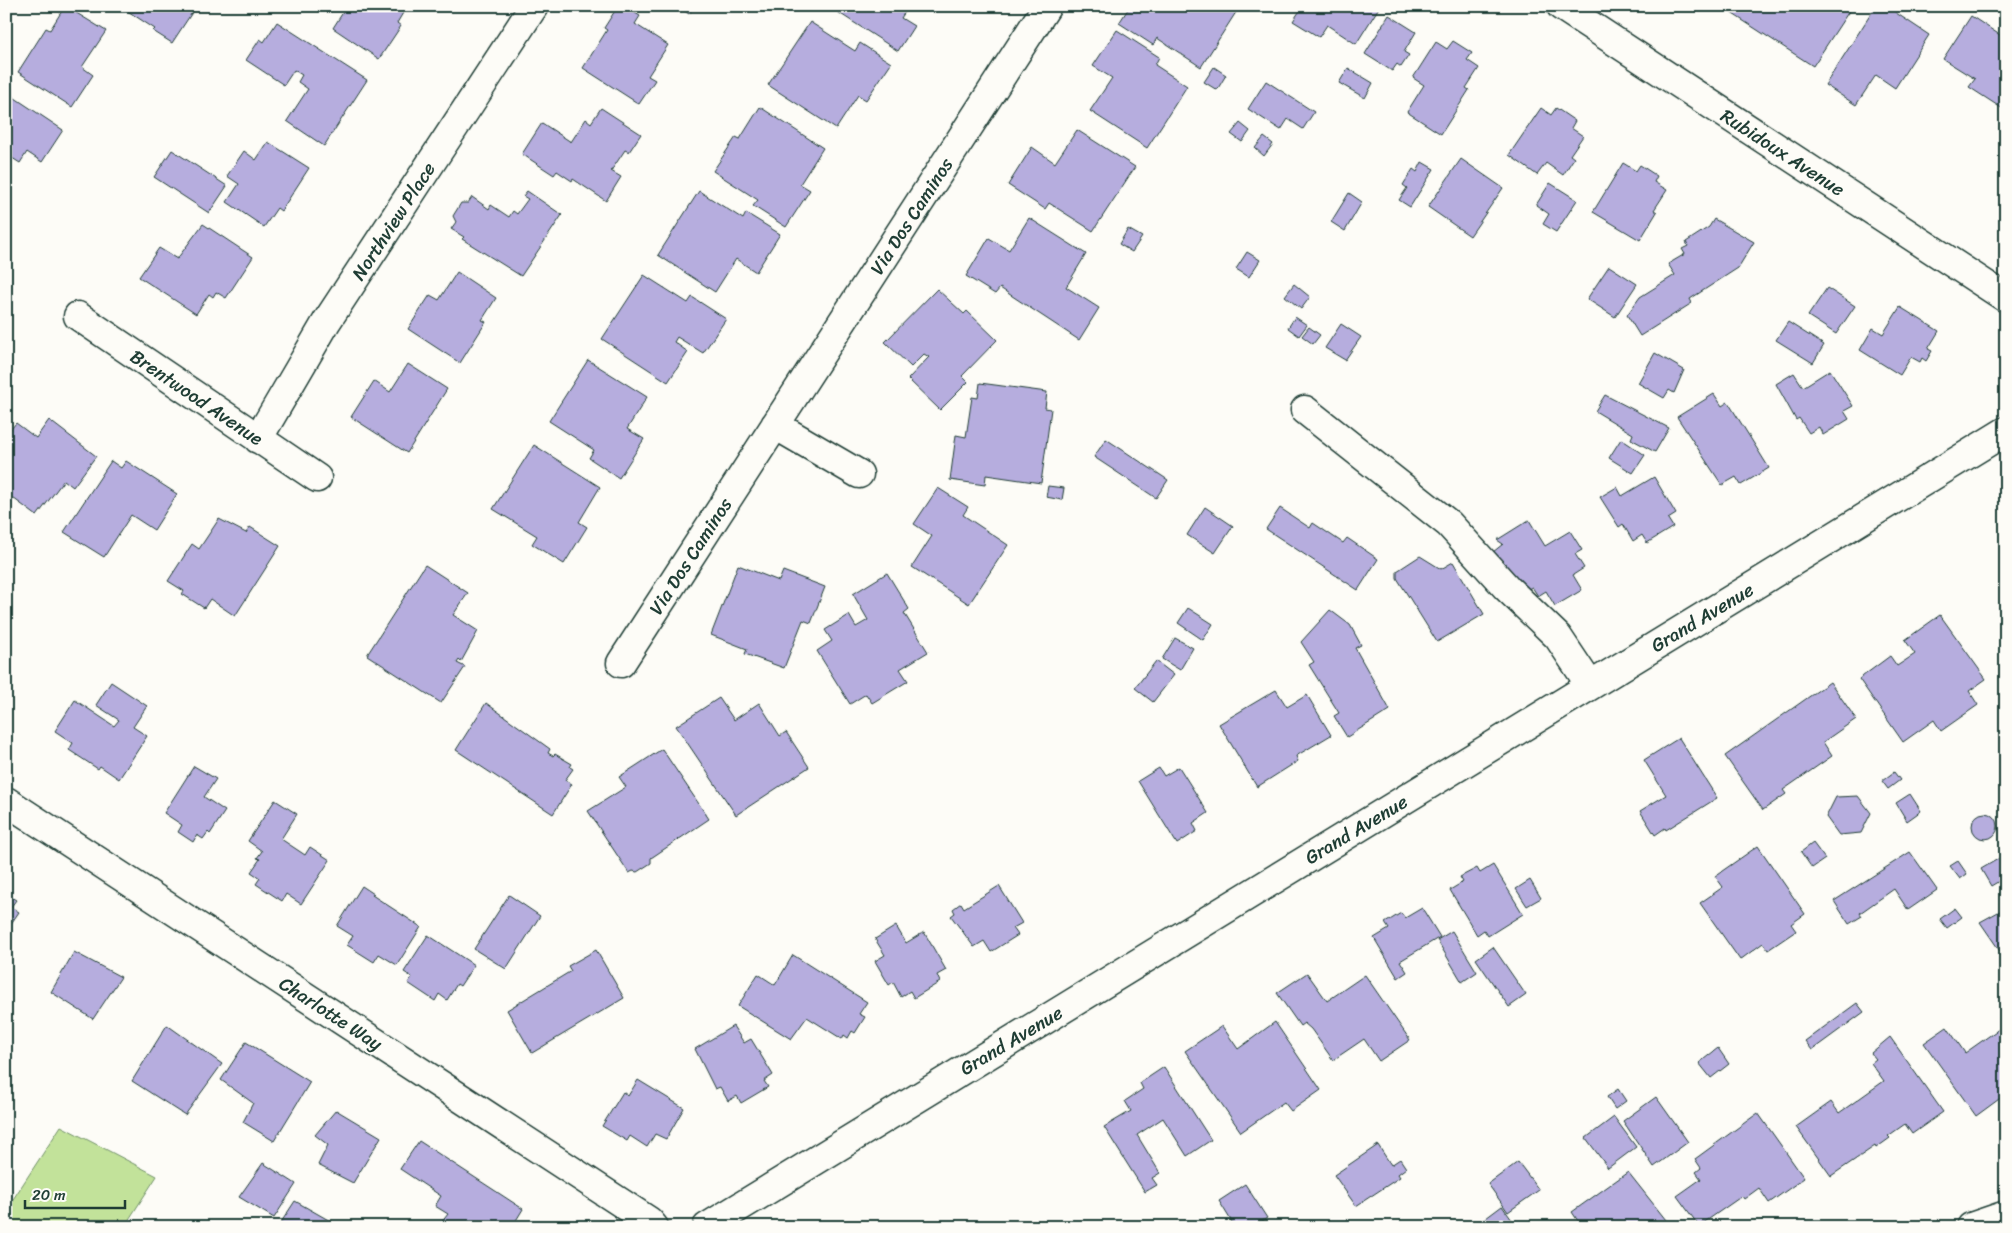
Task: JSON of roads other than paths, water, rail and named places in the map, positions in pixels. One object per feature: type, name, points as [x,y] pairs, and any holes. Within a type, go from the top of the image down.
[{"type":"street","name":"Northview Place","points":[[258,439],[327,321],[534,6]]},
{"type":"street","name":"Via Dos Caminos","points":[[621,663],[1047,6]]},
{"type":"street","name":"Rubidoux Avenue","points":[[1561,6],[2006,298]]},
{"type":"street","name":"Brentwood Avenue","points":[[78,316],[317,478]]},
{"type":"street","points":[[1305,410],[1449,524],[1507,588],[1558,637],[1590,686]]},
{"type":"street","points":[[774,425],[859,474]]},
{"type":"street","name":"Grand Avenue","points":[[707,1227],[2006,431]]},
{"type":"street","name":"Charlotte Way","points":[[6,801],[649,1221],[654,1227]]},
{"type":"street","points":[[1971,1227],[2006,1214]]}]
